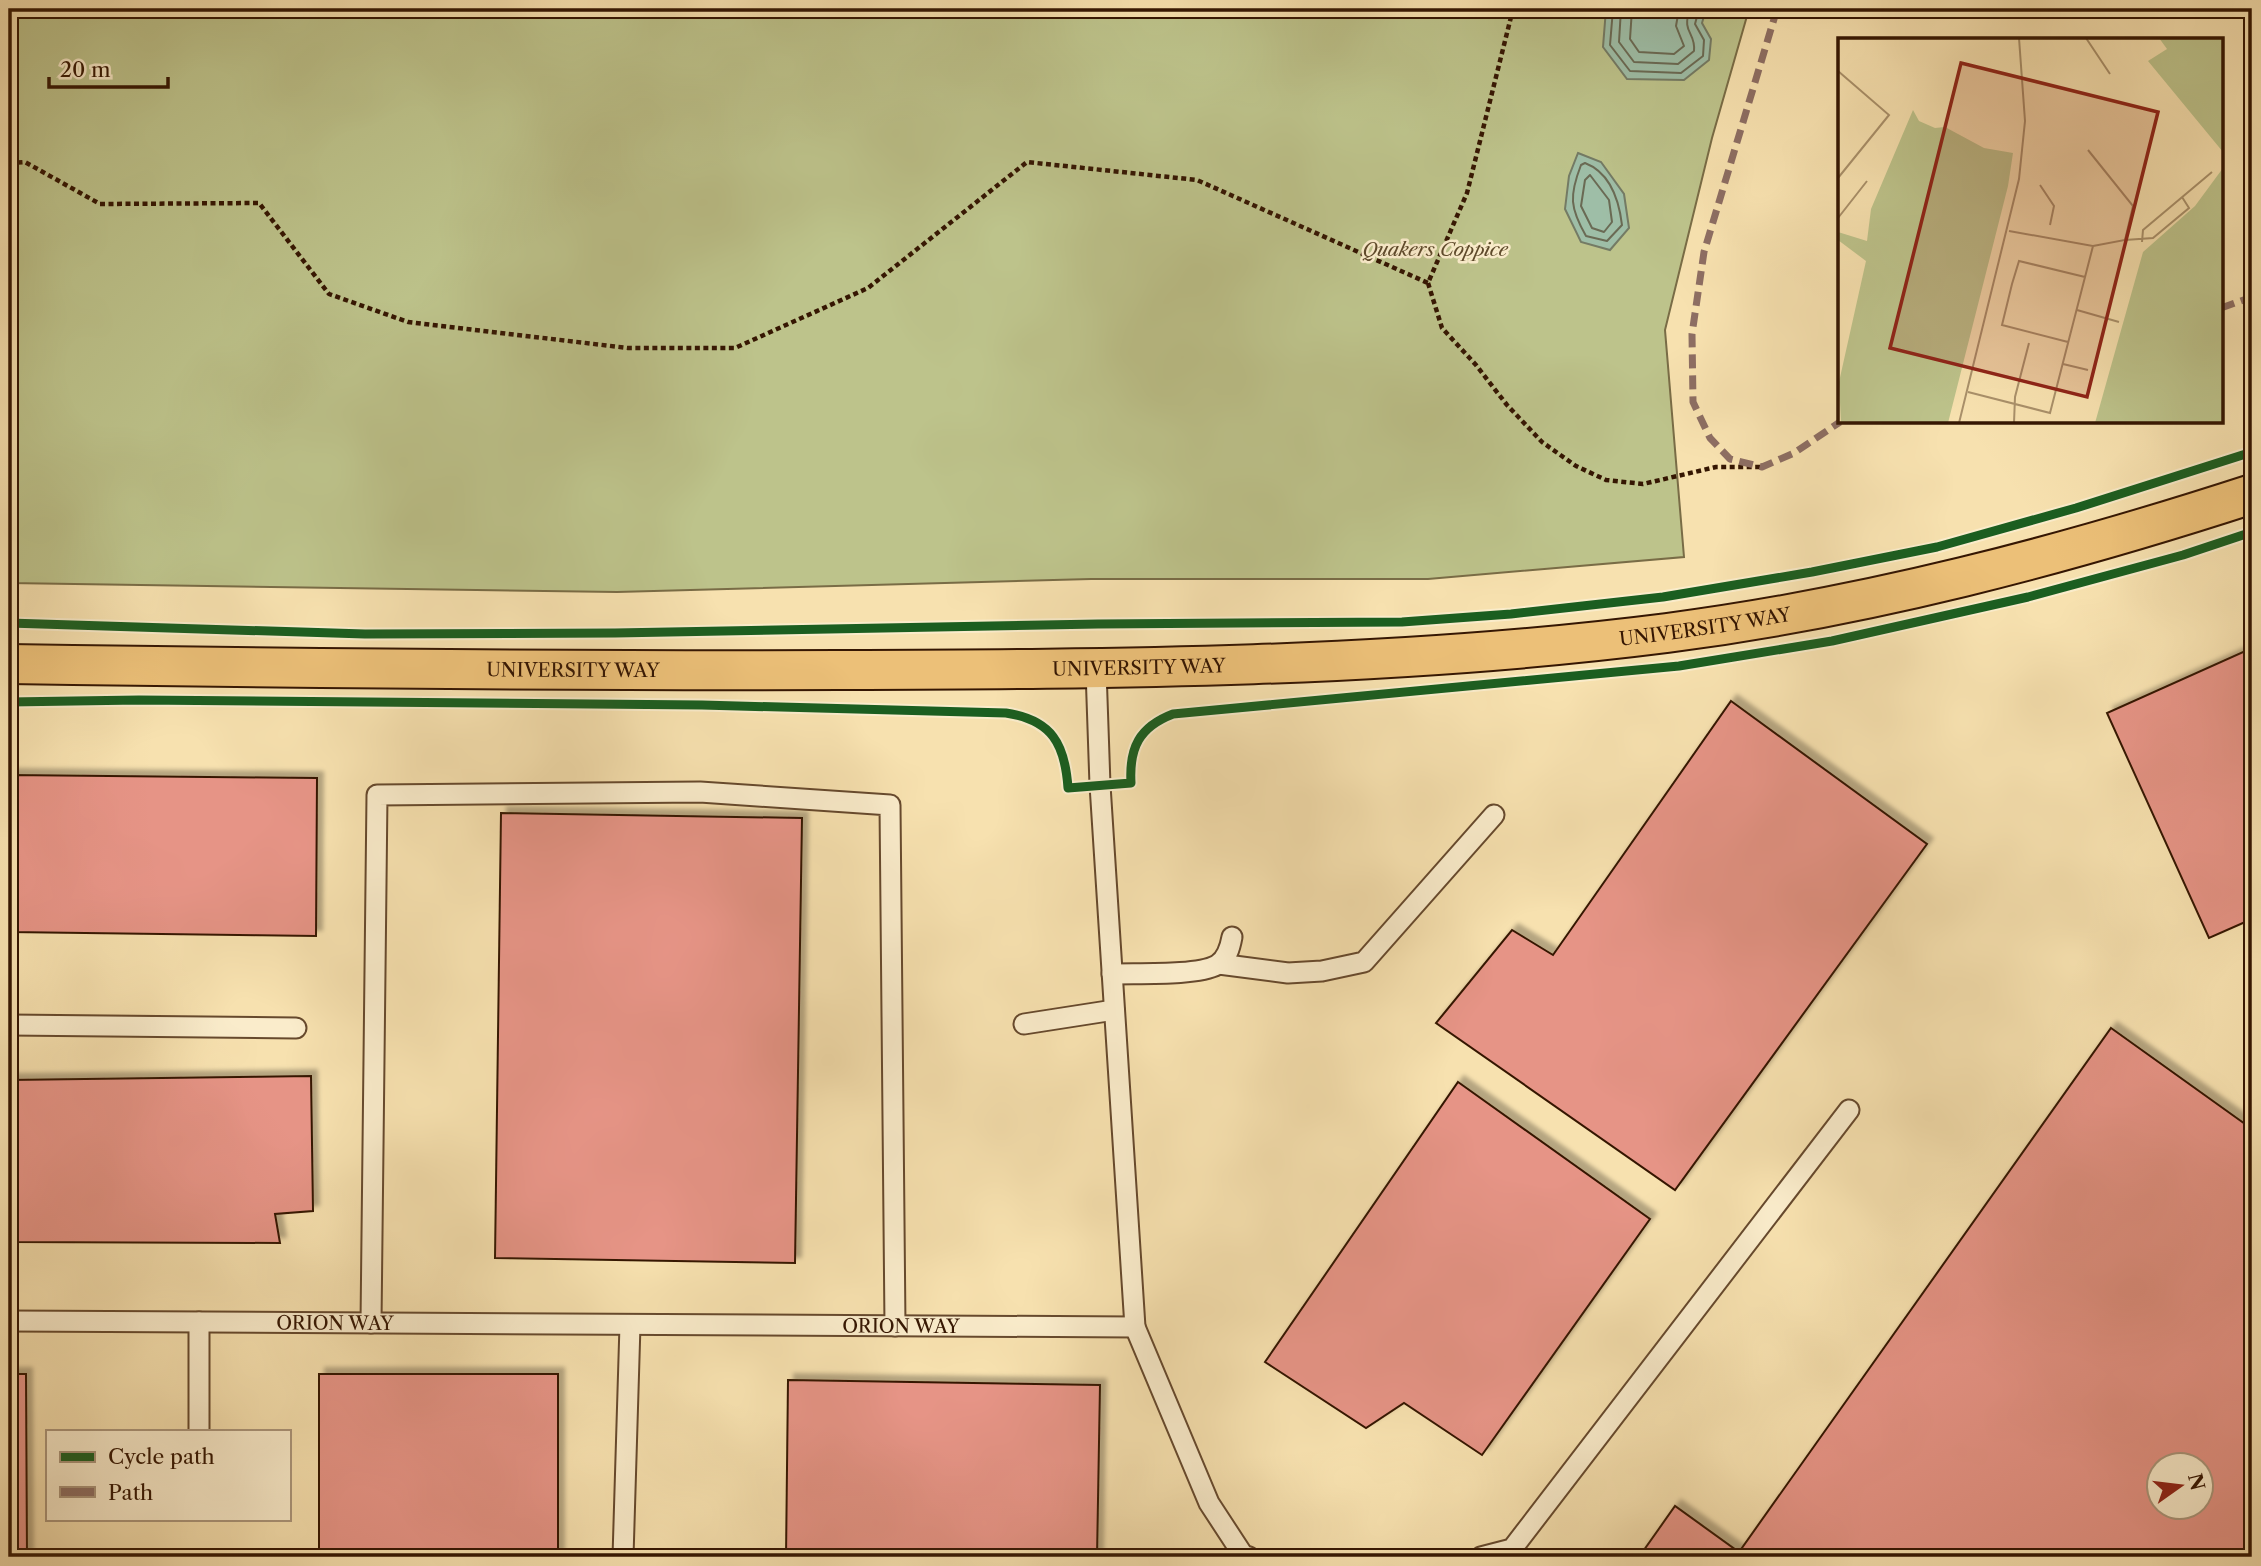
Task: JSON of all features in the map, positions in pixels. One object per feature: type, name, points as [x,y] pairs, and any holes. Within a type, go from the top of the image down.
[{"type":"highway","name":"UNIVERSITY WAY","points":[[9,664],[683,670],[1096,670],[1415,658],[1671,632],[1821,608],[1948,582],[2089,544],[2252,494]]},
{"type":"lane","points":[[1096,670],[1100,785],[1135,1327],[1209,1503],[1244,1557]]},
{"type":"lane","points":[[371,1323],[377,795],[700,792],[890,804],[895,1326]]},
{"type":"lane","points":[[1112,974],[1201,970],[1219,964],[1288,972],[1322,971],[1364,962],[1494,815]]},
{"type":"lane","points":[[1219,964],[1229,952],[1232,937]]},
{"type":"lane","points":[[1024,1024],[1114,1010]]},
{"type":"lane","points":[[9,1025],[296,1028]]},
{"type":"lane","points":[[1481,1557],[1512,1549],[1849,1110]]},
{"type":"lane","name":"ORION WAY","points":[[9,1321],[1135,1327]]},
{"type":"lane","points":[[199,1322],[199,1430]]},
{"type":"lane","points":[[623,1557],[630,1325]]},
{"type":"path","points":[[1513,9],[1467,193],[1428,284],[1442,328],[1533,433],[1576,466],[1606,480],[1643,484],[1716,467],[1762,467]]},
{"type":"path","points":[[9,163],[25,162],[100,204],[260,203],[328,294],[408,322],[628,348],[735,348],[867,288],[1027,162],[1197,180],[1428,284]]},
{"type":"green space","name":"Quakers Coppice","points":[[9,9],[1749,9],[1712,138],[1665,330],[1684,557],[1428,579],[1091,579],[617,592],[9,583]]},
{"type":"water","points":[[1606,9],[1706,9],[1702,23],[1711,39],[1709,60],[1684,80],[1627,79],[1603,47]]},
{"type":"water","points":[[1578,153],[1601,162],[1624,194],[1629,228],[1610,250],[1581,242],[1565,209],[1569,176]]},
{"type":"building","points":[[2252,648],[2252,919],[2209,938],[2107,713]]},
{"type":"building","points":[[1731,701],[1927,844],[1675,1190],[1436,1023],[1512,930],[1553,955]]},
{"type":"building","points":[[9,775],[317,778],[316,936],[9,932]]},
{"type":"building","points":[[501,813],[802,818],[795,1263],[495,1258]]},
{"type":"building","points":[[2111,1028],[2252,1129],[2252,1557],[1639,1557],[1675,1506],[1739,1552]]},
{"type":"building","points":[[311,1076],[313,1211],[275,1214],[280,1243],[9,1242],[9,1080]]},
{"type":"building","points":[[1458,1082],[1650,1219],[1482,1455],[1404,1403],[1366,1428],[1265,1362]]},
{"type":"building","points":[[9,1374],[26,1374],[27,1557],[9,1557]]},
{"type":"building","points":[[319,1374],[558,1374],[558,1557],[319,1557]]},
{"type":"building","points":[[788,1380],[1100,1385],[1097,1557],[786,1557]]},
{"type":"marked path","points":[[1777,9],[1704,252],[1692,334],[1693,402],[1710,438],[1730,459],[1762,467],[1794,453],[1838,423]]},
{"type":"marked path","points":[[2222,308],[2252,297]]},
{"type":"cycle path","points":[[9,623],[365,634],[615,633],[1098,624],[1402,622],[1511,614],[1663,597],[1812,572],[1937,547],[2076,508],[2252,452]]},
{"type":"cycle path","points":[[9,702],[139,700],[702,705],[1006,713],[1035,721],[1053,737],[1064,759],[1068,788],[1131,783],[1132,759],[1139,740],[1152,725],[1173,714],[1679,666],[1832,641],[2028,597],[2183,555],[2252,532]]}]
